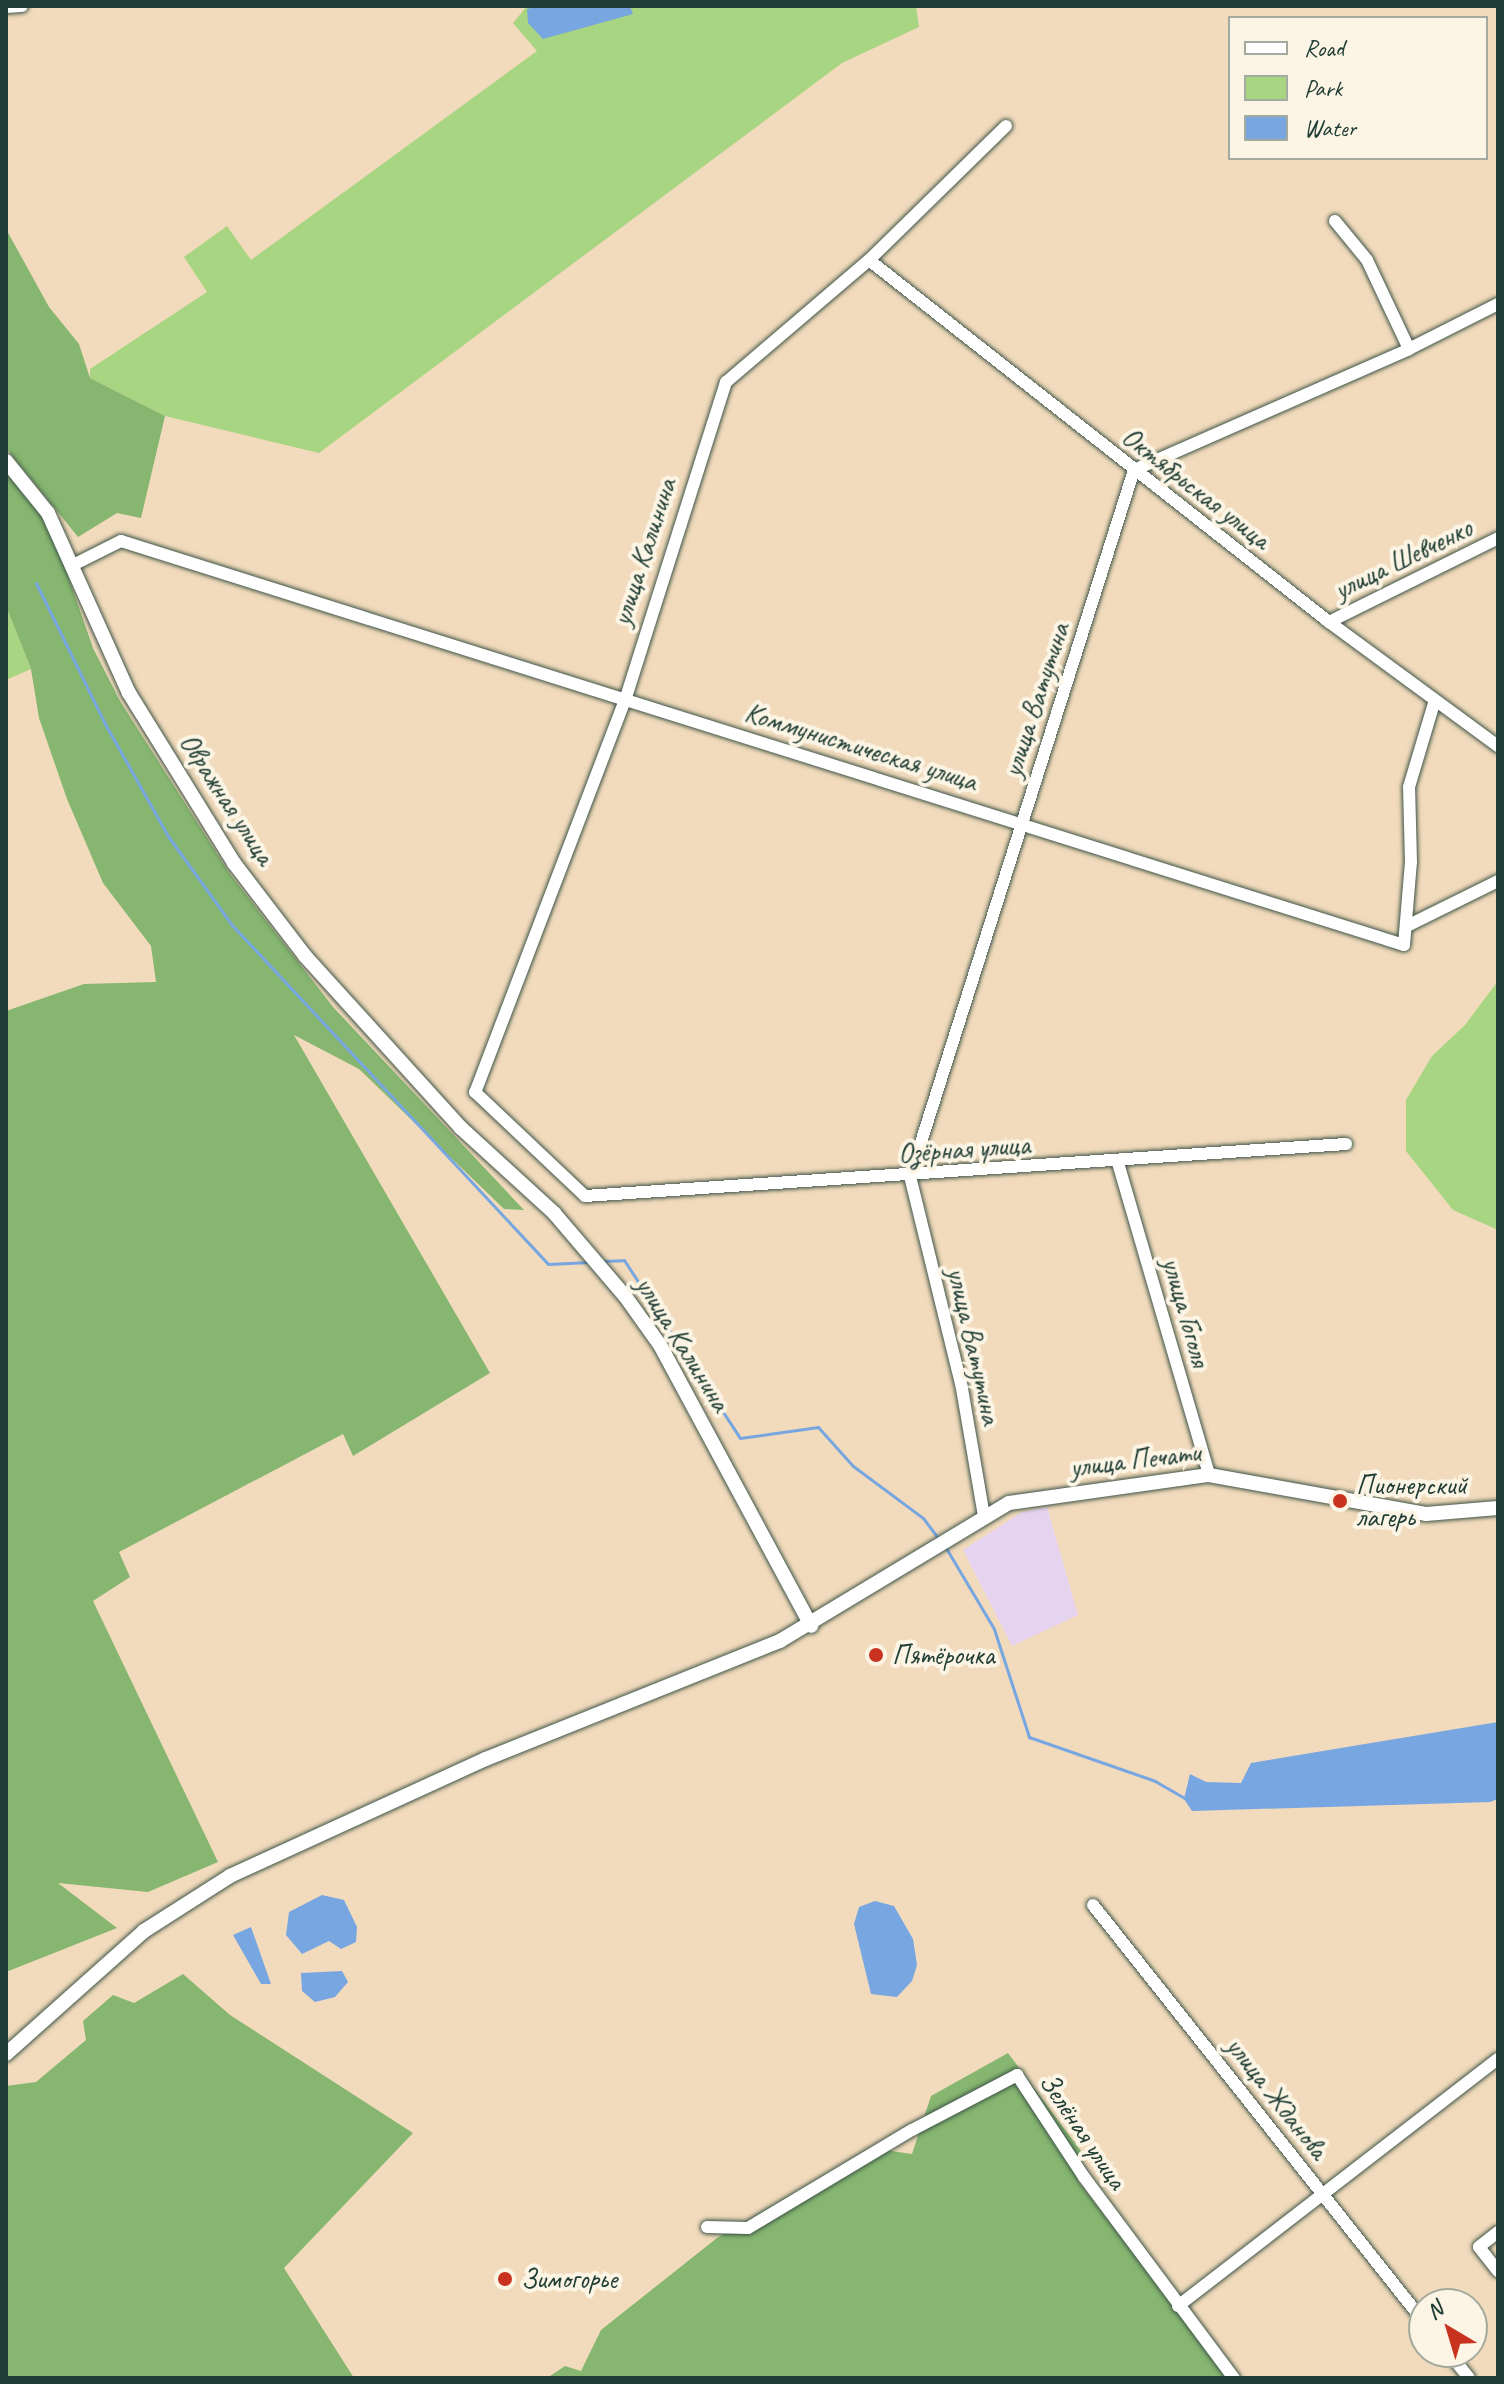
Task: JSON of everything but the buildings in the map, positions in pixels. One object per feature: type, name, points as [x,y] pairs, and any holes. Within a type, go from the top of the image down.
[{"type":"street","points":[[6,7],[22,6]]},
{"type":"street","name":"улица Калинина","points":[[585,1196],[475,1092],[625,700],[726,382],[869,260],[1006,126]]},
{"type":"street","points":[[1335,221],[1367,260],[1409,349]]},
{"type":"street","name":"Октябрьская улица","points":[[869,260],[1329,622],[1434,703],[1498,746]]},
{"type":"street","points":[[1134,470],[1409,349],[1498,304]]},
{"type":"street","name":"Овражная улица","points":[[6,461],[48,513],[129,693],[234,863],[305,956],[461,1128]]},
{"type":"street","name":"улица Ватутина","points":[[984,1516],[962,1388],[910,1177],[1134,470]]},
{"type":"street","name":"улица Шевченко","points":[[1329,622],[1498,538]]},
{"type":"street","name":"Коммунистическая улица","points":[[71,566],[121,541],[1022,822],[1404,945],[1407,926]]},
{"type":"street","points":[[1434,703],[1409,787],[1407,926],[1498,881]]},
{"type":"street","name":"улица Калинина","points":[[461,1128],[554,1213],[660,1345],[811,1626]]},
{"type":"street","name":"Озёрная улица","points":[[585,1196],[1118,1163],[1346,1144]]},
{"type":"street","name":"улица Гоголя","points":[[1118,1163],[1209,1475]]},
{"type":"street","name":"улица Печати","points":[[6,2054],[144,1931],[230,1876],[486,1759],[811,1626],[1009,1503],[1209,1475],[1426,1514],[1498,1508]]},
{"type":"street","name":"улица Жданова","points":[[1093,1905],[1408,2302]]},
{"type":"street","points":[[1178,2306],[1498,2059]]},
{"type":"street","name":"Зелёная улица","points":[[707,2227],[748,2228],[912,2130],[1017,2075],[1178,2306],[1234,2378]]},
{"type":"street","points":[[1498,2232],[1479,2247],[1498,2271]]},
{"type":"shaded area","points":[[1047,1507],[1078,1615],[1012,1646],[963,1550],[1022,1512]]},
{"type":"green space","points":[[527,6],[916,6],[919,27],[842,63],[319,453],[165,416],[90,378],[90,369],[207,292],[184,257],[227,226],[251,260],[537,51],[513,23]]},
{"type":"green space","points":[[6,229],[49,307],[79,344],[90,378],[165,416],[141,518],[117,513],[78,537],[6,448]]},
{"type":"green space","points":[[6,472],[45,510],[93,648],[120,701],[230,874],[333,1007],[524,1210],[504,1209],[359,1069],[294,1035],[490,1373],[353,1456],[343,1434],[119,1552],[130,1577],[93,1601],[218,1862],[148,1892],[58,1883],[117,1928],[6,1972],[6,1011],[84,984],[156,982],[151,946],[103,883],[67,799],[39,718],[31,669],[6,606]]},
{"type":"green space","points":[[6,606],[31,669],[6,680]]},
{"type":"green space","points":[[1498,981],[1498,1230],[1453,1210],[1406,1151],[1406,1100],[1432,1056],[1465,1025]]},
{"type":"green space","points":[[183,1974],[230,2015],[413,2133],[284,2268],[354,2378],[6,2378],[6,2086],[36,2082],[86,2040],[83,2021],[113,1995],[134,2003]]},
{"type":"green space","points":[[1008,2053],[1081,2151],[1078,2181],[1229,2378],[547,2378],[565,2366],[581,2371],[601,2330],[717,2238],[871,2148],[912,2154],[931,2096]]},
{"type":"water","points":[[539,6],[630,6],[633,14],[543,39],[528,23],[527,9]]},
{"type":"water","points":[[1498,1722],[1498,1799],[1490,1802],[1192,1811],[1184,1799],[1190,1774],[1206,1782],[1241,1783],[1251,1763]]},
{"type":"water","points":[[322,1895],[344,1900],[357,1927],[356,1942],[341,1949],[329,1941],[302,1954],[286,1935],[289,1912]]},
{"type":"water","points":[[875,1901],[894,1906],[913,1939],[917,1965],[912,1981],[897,1997],[871,1994],[854,1924],[859,1907]]},
{"type":"water","points":[[251,1927],[271,1984],[261,1984],[233,1935]]},
{"type":"water","points":[[342,1971],[348,1982],[335,1997],[315,2002],[302,1991],[301,1973]]},
{"type":"waterway","points":[[36,583],[104,722],[168,836],[232,925],[548,1264],[590,1262]]},
{"type":"waterway","points":[[601,1261],[624,1260],[740,1438],[818,1427],[853,1466],[923,1518],[939,1539]]},
{"type":"waterway","points":[[946,1548],[994,1629],[1029,1737],[1155,1781],[1185,1798]]},
{"type":"place","name":"Пионерский лагерь","points":[[1340,1501]]},
{"type":"place","name":"Пятёрочка","points":[[876,1655]]},
{"type":"place","name":"Зимогорье","points":[[505,2279]]}]
